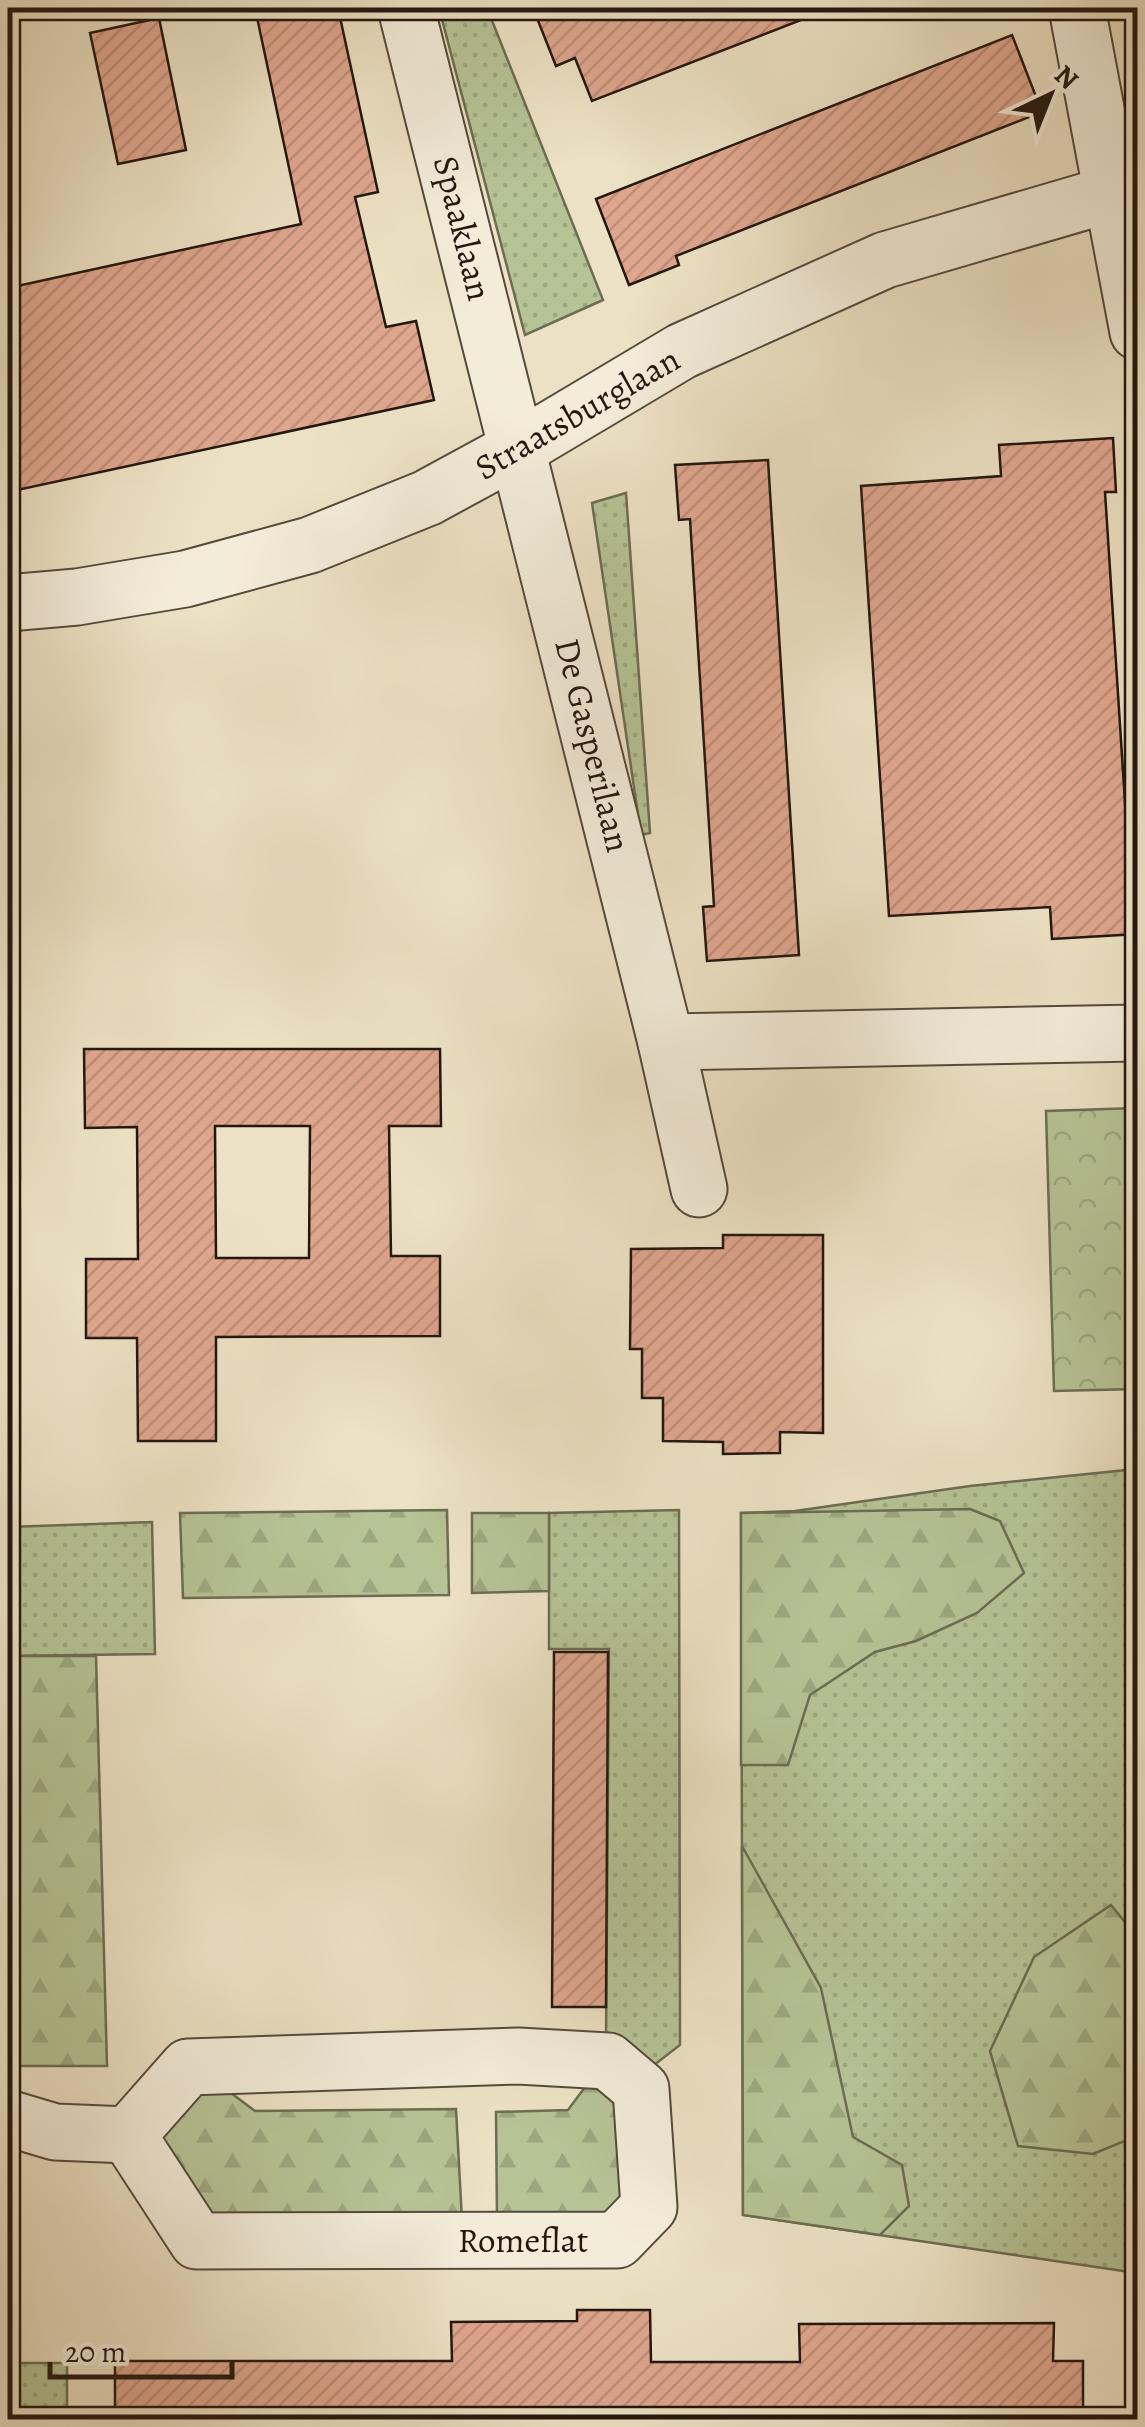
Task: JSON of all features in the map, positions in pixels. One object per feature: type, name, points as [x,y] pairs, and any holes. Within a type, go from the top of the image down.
[{"type":"street","name":"Spaaklaan","points":[[406,8],[519,448]]},
{"type":"street","points":[[1077,8],[1126,189],[1138,332]]},
{"type":"street","name":"Straatsburglaan","points":[[8,602],[185,579],[310,545],[426,498],[682,351],[885,260],[1126,189]]},
{"type":"street","name":"De Gasperilaan","points":[[519,448],[700,1190]]},
{"type":"street","points":[[666,1042],[1138,1033]]},
{"type":"street","name":"Romeflat","points":[[518,2056],[608,2061],[641,2089],[649,2207],[617,2240],[197,2241],[128,2135],[188,2067],[518,2056]]},
{"type":"street","points":[[23,2131],[128,2135]]},
{"type":"green space","points":[[439,8],[487,8],[603,300],[525,335]]},
{"type":"green space","points":[[626,493],[650,833],[641,835],[592,503]]},
{"type":"green space","points":[[8,861],[17,861],[20,1178],[8,1178]]},
{"type":"green space","points":[[1137,1108],[1137,1389],[1054,1391],[1046,1111]]},
{"type":"green space","points":[[8,1209],[20,1209],[20,1478],[8,1478]]},
{"type":"green space","points":[[1137,1469],[1137,2273],[743,2215],[741,1513],[795,1511],[970,1486]]},
{"type":"green space","points":[[970,1509],[1000,1521],[1024,1573],[977,1613],[916,1641],[875,1652],[810,1695],[788,1765],[741,1765],[741,1513]]},
{"type":"green space","points":[[447,1510],[449,1595],[183,1598],[180,1513]]},
{"type":"green space","points":[[679,1510],[680,2045],[654,2065],[606,2041],[609,1649],[549,1649],[549,1513]]},
{"type":"green space","points":[[472,1513],[549,1513],[549,1591],[472,1593]]},
{"type":"green space","points":[[152,1522],[155,1654],[8,1656],[8,1527]]},
{"type":"green space","points":[[8,1656],[96,1656],[107,2066],[16,2066]]},
{"type":"green space","points":[[8,1714],[16,2066],[8,2066]]},
{"type":"green space","points":[[742,1846],[821,1988],[853,2137],[902,2165],[909,2206],[880,2235],[743,2215]]},
{"type":"green space","points":[[1111,1905],[1137,1937],[1137,2136],[1093,2154],[1018,2146],[990,2051],[1034,1957]]},
{"type":"green space","points":[[588,2083],[621,2100],[626,2197],[606,2219],[497,2219],[496,2112],[568,2110]]},
{"type":"green space","points":[[199,2089],[227,2090],[255,2111],[456,2109],[462,2220],[210,2222],[154,2138]]},
{"type":"green space","points":[[8,2363],[67,2363],[67,2419],[8,2419]]},
{"type":"building","points":[[255,8],[338,8],[378,192],[355,197],[386,327],[416,321],[434,400],[8,492],[8,288],[301,224]]},
{"type":"building","points":[[533,8],[818,8],[819,13],[592,101],[575,58],[556,66]]},
{"type":"building","points":[[159,18],[186,150],[118,164],[90,33]]},
{"type":"building","points":[[1012,35],[1042,112],[676,256],[679,265],[629,285],[596,199]]},
{"type":"building","points":[[1113,438],[1116,492],[1105,492],[1130,880],[1138,880],[1138,934],[1052,939],[1050,907],[889,916],[861,486],[1001,476],[999,445]]},
{"type":"building","points":[[768,460],[799,955],[707,961],[703,907],[714,906],[690,519],[679,520],[675,465]]},
{"type":"building","points":[[84,1049],[440,1049],[441,1126],[389,1126],[391,1256],[440,1256],[440,1336],[216,1337],[216,1441],[138,1441],[137,1338],[86,1338],[86,1259],[138,1259],[137,1127],[85,1128]],"holes":[[[215,1126],[310,1126],[309,1258],[216,1258]]]},
{"type":"building","points":[[723,1235],[823,1235],[823,1433],[780,1432],[780,1453],[723,1454],[723,1442],[663,1441],[663,1398],[642,1398],[642,1349],[630,1349],[631,1249],[723,1248]]},
{"type":"building","points":[[554,1652],[608,1652],[606,2007],[552,2007]]},
{"type":"building","points":[[577,2310],[650,2310],[651,2362],[800,2362],[799,2324],[1054,2323],[1053,2361],[1083,2361],[1083,2420],[115,2420],[115,2361],[452,2361],[451,2322],[577,2321]]}]
